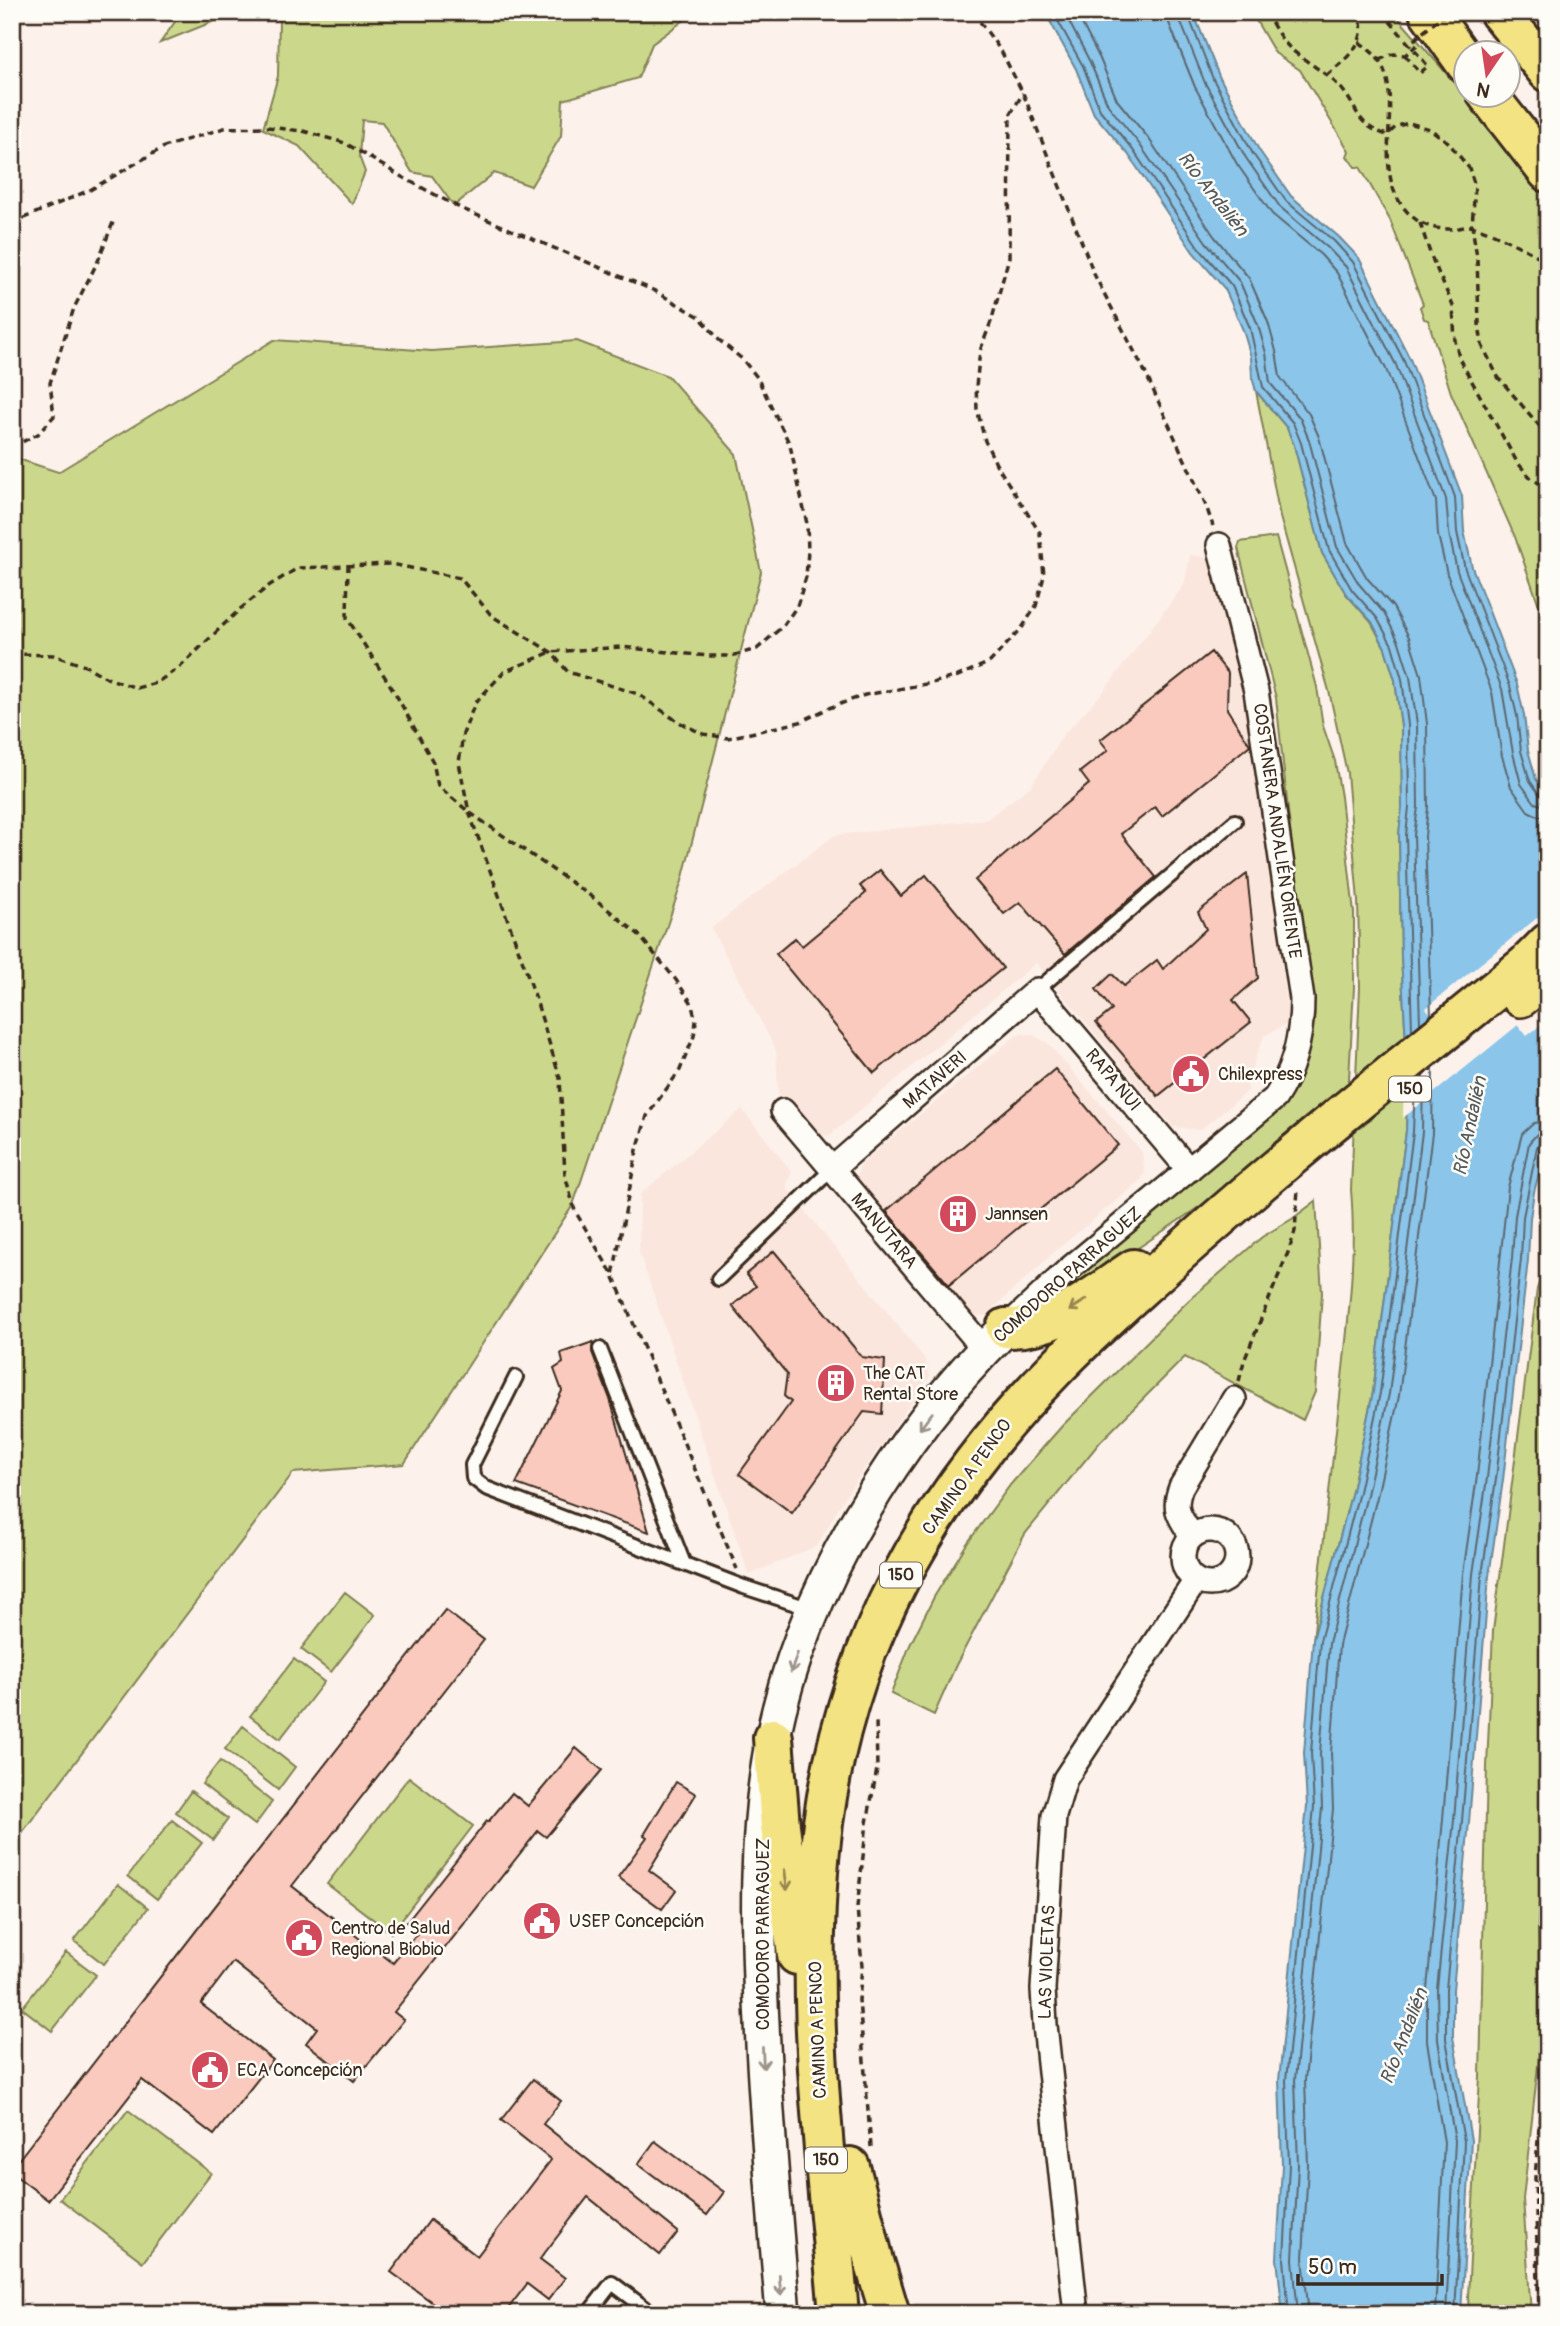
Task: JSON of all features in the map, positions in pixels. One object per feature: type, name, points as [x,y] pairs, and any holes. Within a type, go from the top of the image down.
[{"type":"highway","points":[[1499,12],[1548,72]]},
{"type":"highway","points":[[1515,12],[1548,46]]},
{"type":"highway","points":[[1436,19],[1461,38]]},
{"type":"highway","points":[[1436,19],[1452,44]]},
{"type":"highway","points":[[1522,103],[1548,133]]},
{"type":"highway","points":[[1499,108],[1548,172]]},
{"type":"highway","name":"CAMINO A PENCO","points":[[861,2314],[860,2159],[843,2105],[836,1959],[838,1894],[850,1785],[872,1701],[903,1620],[967,1506],[1020,1437],[1050,1405],[1119,1338],[1247,1222],[1296,1168],[1540,968]]},
{"type":"highway","name":"CAMINO A PENCO","points":[[839,2314],[818,2067],[816,1910],[825,1813],[835,1754],[848,1700],[861,1662],[888,1599],[908,1563],[952,1494],[1017,1410],[1096,1328],[1238,1201],[1296,1168]]},
{"type":"highway","points":[[995,1339],[1055,1320],[1238,1201]]},
{"type":"highway","points":[[773,1738],[791,1915],[818,2067]]},
{"type":"highway","points":[[860,2159],[874,2261],[890,2314]]},
{"type":"street","name":"COSTANERA ANDALIÉN ORIENTE","points":[[1219,545],[1256,691],[1302,999],[1299,1042],[1285,1084],[1262,1110]]},
{"type":"street","name":"MATAVERI","points":[[832,1169],[1037,990]]},
{"type":"street","name":"RAPA NUI","points":[[1037,990],[1189,1170]]},
{"type":"street","name":"COMODORO PARRAGUEZ","points":[[783,2314],[766,2098],[760,1981],[759,1873],[773,1738],[789,1679],[814,1610],[856,1525],[894,1465],[942,1401],[995,1339],[1069,1269],[1262,1110]]},
{"type":"street","name":"MANUTARA","points":[[783,1111],[832,1169],[995,1339]]},
{"type":"street","points":[[1192,1536],[1177,1513],[1177,1499],[1234,1399]]},
{"type":"street","points":[[1202,1531],[1221,1532],[1230,1539],[1237,1559],[1230,1576],[1211,1584],[1190,1573],[1183,1552],[1192,1536],[1202,1531]]},
{"type":"street","name":"LAS VIOLETAS","points":[[1076,2314],[1044,2001],[1044,1958],[1054,1816],[1065,1779],[1158,1638],[1190,1573]]},
{"type":"lane","points":[[1037,990],[1235,821]]},
{"type":"lane","points":[[718,1279],[832,1169]]},
{"type":"lane","points":[[600,1349],[684,1564]]},
{"type":"lane","points":[[516,1377],[472,1465],[473,1478],[486,1488],[744,1587],[814,1610]]},
{"type":"lane","points":[[588,2314],[612,2283],[653,2314]]},
{"type":"path","points":[[973,12],[1001,51],[1023,93],[1095,276],[1177,440],[1206,506],[1219,545]]},
{"type":"path","points":[[1266,12],[1284,42],[1327,75],[1348,96],[1360,119],[1373,131],[1387,135]]},
{"type":"path","points":[[1379,60],[1393,54],[1405,55],[1420,73],[1428,66],[1382,12]]},
{"type":"path","points":[[1409,44],[1436,19]]},
{"type":"path","points":[[1405,55],[1436,19]]},
{"type":"path","points":[[1327,75],[1349,56],[1359,42],[1361,23],[1356,20]]},
{"type":"path","points":[[1359,42],[1379,60],[1386,78],[1389,93],[1388,158],[1394,187],[1403,207],[1420,223],[1441,229],[1472,226],[1548,261]]},
{"type":"path","points":[[12,656],[53,655],[137,688],[156,683],[180,667],[240,609],[298,568],[391,564],[460,578],[492,616],[551,652],[568,672],[638,694],[677,721],[702,734],[728,738],[800,723],[829,708],[865,695],[958,676],[990,662],[1021,628],[1036,606],[1044,576],[1040,533],[996,464],[985,441],[977,409],[976,386],[980,352],[1009,257],[1010,115],[1023,93]]},
{"type":"path","points":[[1387,135],[1397,126],[1409,123],[1430,129],[1448,142],[1465,161],[1472,177],[1475,195],[1472,226],[1477,257],[1479,324],[1486,357],[1498,377],[1548,436]]},
{"type":"path","points":[[12,223],[90,190],[164,147],[224,128],[267,127],[303,131],[345,143],[460,208],[655,291],[700,317],[719,340],[743,359],[757,377],[790,445],[807,524],[806,577],[797,606],[783,626],[757,649],[731,656],[621,647],[551,652],[504,672],[475,704],[463,734],[459,763],[469,812],[533,990],[560,1078],[565,1175],[575,1211],[613,1275],[727,1545]]},
{"type":"path","points":[[12,447],[38,434],[54,416],[50,383],[74,309],[98,261],[114,220]]},
{"type":"path","points":[[1420,223],[1430,256],[1452,306],[1456,348],[1460,360],[1517,462],[1531,478],[1548,489]]},
{"type":"path","points":[[348,564],[347,618],[394,691],[433,762],[438,786],[469,812],[595,899],[638,934],[691,1002],[696,1021],[694,1037],[680,1070],[647,1116],[637,1150],[613,1275]]},
{"type":"path","points":[[1234,1399],[1244,1361],[1295,1231],[1298,1211],[1296,1168]]},
{"type":"path","points":[[860,2159],[870,2112],[859,2000],[862,1966],[857,1907],[878,1758],[872,1701]]},
{"type":"path","points":[[1548,1877],[1545,1947],[1548,1959]]},
{"type":"path","points":[[1539,2314],[1535,2178],[1548,1985]]},
{"type":"shaded area","points":[[1190,555],[1217,559],[1249,687],[1289,1023],[1264,1036],[1247,1080],[1248,1091],[1200,1130],[1173,1127],[1036,963],[829,1136],[810,1132],[778,1093],[776,1050],[711,928],[835,835],[987,819],[1031,786],[1063,735],[1103,692],[1184,585]]},
{"type":"shaded area","points":[[1030,1034],[1048,1043],[1142,1152],[1145,1173],[1140,1181],[1059,1248],[985,1316],[964,1315],[857,1184],[856,1178],[866,1159],[1014,1037]]},
{"type":"shaded area","points":[[742,1109],[792,1172],[786,1187],[925,1359],[930,1376],[846,1495],[817,1546],[749,1575],[639,1252],[640,1194]]},
{"type":"green space","points":[[182,12],[237,12],[160,43]]},
{"type":"green space","points":[[291,12],[695,12],[652,44],[638,78],[563,100],[561,136],[531,186],[494,173],[454,206],[432,176],[412,172],[382,122],[362,120],[359,156],[365,172],[352,204],[299,146],[263,129],[278,76],[279,19]]},
{"type":"green space","points":[[1251,12],[1393,12],[1452,80],[1452,108],[1474,108],[1505,150],[1548,200],[1548,631],[1515,537],[1451,393],[1428,320],[1424,319],[1420,307],[1423,304],[1390,220],[1360,167],[1355,167],[1347,156],[1349,151],[1300,70],[1275,53]]},
{"type":"green space","points":[[274,340],[432,351],[577,341],[668,376],[736,454],[761,572],[682,881],[573,1205],[404,1464],[293,1473],[12,1846],[12,457],[58,472]]},
{"type":"green space","points":[[1256,391],[1287,428],[1294,445],[1322,553],[1346,594],[1371,622],[1385,648],[1395,680],[1401,726],[1402,807],[1399,834],[1401,957],[1408,1078],[1406,1131],[1373,1392],[1352,1491],[1313,1640],[1346,1346],[1352,1268],[1351,1190],[1360,987],[1358,901],[1347,773],[1329,691],[1280,517]]},
{"type":"green space","points":[[1276,537],[1317,687],[1323,726],[1335,761],[1341,797],[1354,913],[1354,987],[1348,1097],[1221,1192],[1049,1308],[1052,1295],[1270,1113],[1310,1016],[1276,698],[1238,548],[1240,542]]},
{"type":"green space","points":[[1316,1201],[1322,1293],[1315,1392],[1303,1420],[1185,1357],[1100,1442],[1025,1534],[956,1665],[934,1715],[891,1694],[910,1645],[934,1597],[966,1545],[1011,1484],[1062,1426],[1189,1300],[1262,1237]]},
{"type":"green space","points":[[1548,1257],[1548,1661],[1545,1811],[1538,1926],[1540,2048],[1523,2199],[1531,2314],[1469,2314],[1480,2076],[1493,1631],[1537,1289]]},
{"type":"green space","points":[[345,1592],[375,1615],[331,1672],[301,1649]]},
{"type":"green space","points":[[294,1659],[324,1682],[280,1739],[250,1716]]},
{"type":"green space","points":[[243,1726],[295,1767],[278,1790],[225,1749]]},
{"type":"green space","points":[[220,1761],[272,1802],[255,1825],[202,1784]]},
{"type":"green space","points":[[409,1777],[473,1826],[391,1933],[327,1884]]},
{"type":"green space","points":[[191,1791],[228,1819],[213,1840],[176,1812]]},
{"type":"green space","points":[[172,1820],[202,1843],[157,1899],[128,1876]]},
{"type":"green space","points":[[118,1884],[148,1908],[104,1964],[74,1941]]},
{"type":"green space","points":[[66,1952],[96,1975],[52,2031],[22,2008]]},
{"type":"green space","points":[[128,2110],[211,2173],[143,2262],[60,2199]]},
{"type":"green space","points":[[1548,2110],[1548,2196],[1547,2202],[1543,2175]]},
{"type":"water","name":"Río Andalién","points":[[1045,12],[1193,12],[1219,76],[1259,150],[1291,196],[1359,258],[1410,359],[1462,496],[1464,531],[1472,567],[1517,684],[1528,750],[1536,779],[1548,794],[1548,1140],[1530,1218],[1528,1260],[1503,1480],[1489,1576],[1453,1990],[1453,2037],[1471,2140],[1461,2314],[1283,2314],[1277,2259],[1282,2165],[1279,2080],[1307,1806],[1304,1753],[1313,1640],[1352,1491],[1373,1392],[1406,1131],[1408,1077],[1401,957],[1399,834],[1402,807],[1401,726],[1395,680],[1385,648],[1372,622],[1346,594],[1322,553],[1294,445],[1287,428],[1256,391],[1251,357],[1243,330],[1225,289],[1193,252],[1128,154],[1094,114],[1076,69]]},
{"type":"pier","points":[[1548,909],[1548,1019],[1527,1036],[1518,1025],[1403,1118],[1404,1078],[1433,1017],[1426,1008]]},
{"type":"building","points":[[1211,652],[1228,673],[1227,709],[1250,745],[1162,816],[1155,807],[1121,834],[1156,877],[1065,954],[1020,902],[1004,914],[975,880],[1089,784],[1080,772],[1108,750],[1100,740]]},
{"type":"building","points":[[880,870],[901,896],[926,875],[1003,968],[874,1073],[776,954],[795,938],[802,946],[866,893],[860,886]]},
{"type":"building","points":[[1247,874],[1258,978],[1233,1000],[1251,1022],[1158,1096],[1096,1023],[1112,1010],[1096,989],[1112,974],[1124,986],[1157,960],[1163,969],[1206,929],[1198,912]]},
{"type":"building","points":[[1055,1069],[1118,1145],[949,1285],[886,1211]]},
{"type":"building","name":"The CAT Rental Store","points":[[774,1251],[862,1357],[885,1360],[882,1414],[864,1412],[792,1513],[739,1474],[791,1402],[784,1396],[787,1374],[732,1306],[756,1286],[746,1274]]},
{"type":"building","points":[[593,1342],[592,1352],[610,1399],[649,1532],[516,1484],[562,1391],[554,1369],[563,1363],[561,1353]]},
{"type":"building","points":[[445,1610],[484,1640],[292,1886],[393,1963],[419,1931],[407,1922],[512,1793],[528,1806],[576,1748],[602,1770],[546,1837],[538,1831],[394,2012],[404,2020],[354,2081],[306,2043],[317,2028],[233,1962],[201,2004],[273,2060],[214,2135],[142,2080],[48,2200],[12,2173],[12,2168]]},
{"type":"building","points":[[676,1782],[696,1794],[649,1870],[676,1890],[662,1909],[618,1877],[647,1837],[644,1835]]},
{"type":"building","points":[[533,2079],[561,2101],[543,2124],[678,2232],[660,2255],[588,2197],[540,2259],[565,2278],[548,2300],[527,2284],[504,2314],[431,2314],[437,2306],[391,2272],[430,2220],[477,2256],[551,2160],[501,2120]]},
{"type":"building","points":[[655,2141],[724,2192],[707,2215],[638,2164]]},
{"type":"place","name":"Chilexpress","points":[[1191,1074]]},
{"type":"place","name":"Jannsen","points":[[958,1214]]},
{"type":"place","name":"The CAT Rental Store","points":[[836,1383]]},
{"type":"place","name":"USEP Concepción","points":[[542,1921]]},
{"type":"place","name":"Centro de Salud Regional Biobio","points":[[304,1938]]},
{"type":"place","name":"ECA Concepción","points":[[210,2070]]}]
